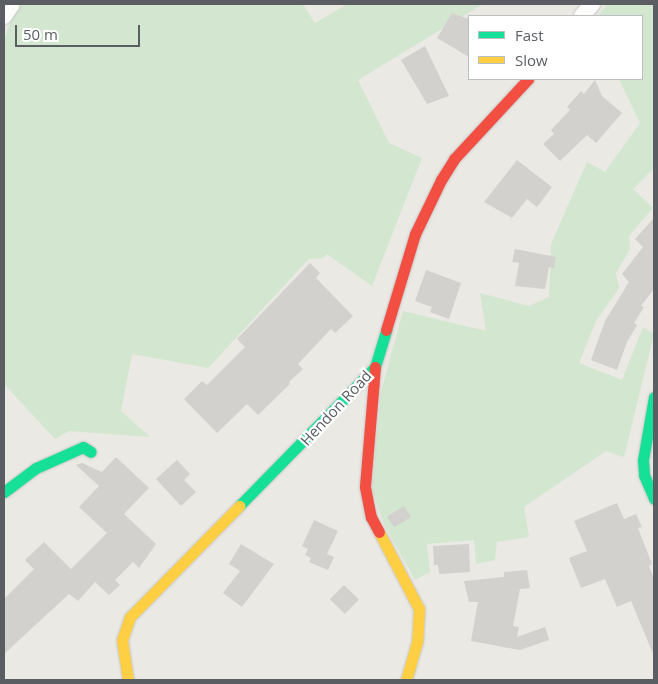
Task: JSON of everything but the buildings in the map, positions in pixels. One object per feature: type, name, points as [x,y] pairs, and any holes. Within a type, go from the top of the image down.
[{"type":"street","points":[[4,16],[12,4]]},
{"type":"street","points":[[583,15],[592,4]]},
{"type":"street","name":"Hendon Road","points":[[128,680],[122,640],[130,617],[320,427],[375,366],[415,234],[441,180],[454,159],[483,125],[527,80]]},
{"type":"street","points":[[375,366],[365,487],[370,517],[419,609],[417,642],[406,680]]},
{"type":"street","points":[[654,397],[643,460],[644,475],[654,499]]},
{"type":"street","points":[[4,492],[36,468],[83,447],[91,452]]},
{"type":"green space","points":[[18,4],[303,4],[315,23],[347,4],[483,4],[358,80],[389,143],[422,158],[372,286],[327,254],[323,258],[309,259],[208,368],[132,354],[121,411],[150,437],[69,431],[55,439],[4,384],[4,39]]},
{"type":"green space","points":[[607,4],[654,4],[654,168],[633,189],[653,208],[629,236],[630,249],[616,273],[619,288],[596,321],[579,363],[622,380],[643,327],[654,334],[624,457],[606,451],[524,507],[529,537],[497,542],[495,560],[476,564],[474,540],[427,544],[430,572],[415,580],[384,524],[372,489],[381,392],[403,311],[486,331],[480,293],[529,306],[549,297],[551,244],[587,162],[605,172],[640,123],[619,80],[643,80],[643,15],[599,15]]},
{"type":"traffic: fast","points":[[239,506],[375,367],[386,330]]},
{"type":"traffic: fast","points":[[654,397],[643,460],[644,475],[654,499]]},
{"type":"traffic: fast","points":[[4,492],[36,468],[83,447],[91,452]]},
{"type":"traffic: slow","points":[[128,680],[122,640],[130,617],[239,506]]},
{"type":"traffic: slow","points":[[379,532],[419,609],[417,642],[406,680]]},
{"type":"traffic: jam","points":[[386,330],[415,234],[441,180],[454,159],[527,80]]},
{"type":"traffic: jam","points":[[375,367],[365,487],[371,517],[379,532]]}]
